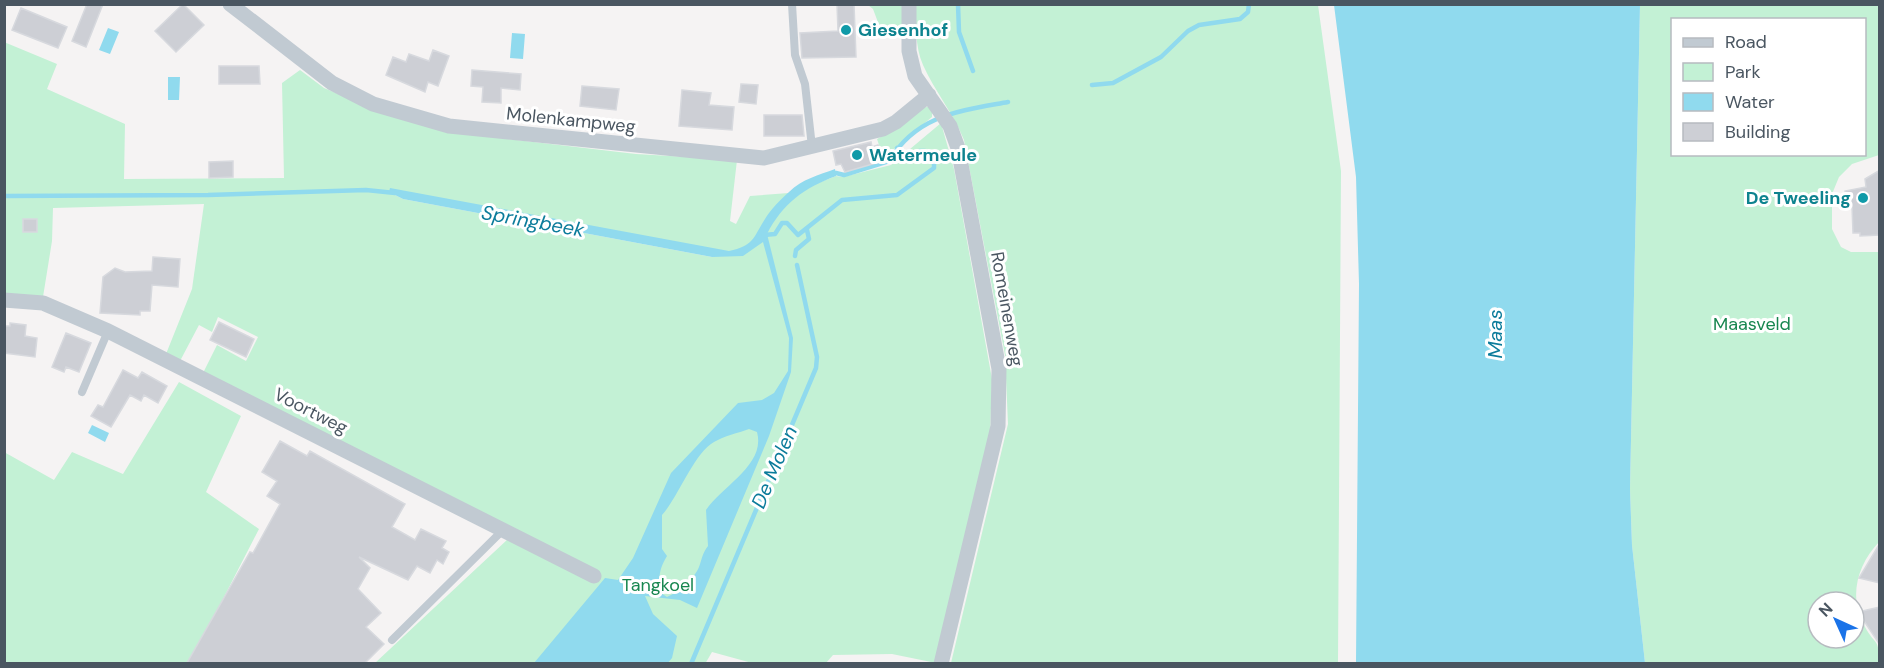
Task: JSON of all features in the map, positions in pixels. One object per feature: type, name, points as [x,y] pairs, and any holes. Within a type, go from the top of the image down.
[{"type":"street","name":"Molenkampweg","points":[[230,4],[332,83],[373,105],[449,126],[764,158],[883,129],[934,101]]},
{"type":"street","name":"Romeinenweg","points":[[909,4],[909,51],[915,76],[950,126],[958,148],[999,369],[998,426],[941,663]]},
{"type":"street","name":"Voortweg","points":[[4,300],[44,303],[108,331],[594,576]]},
{"type":"lane","points":[[792,4],[795,55],[805,84],[812,147]]},
{"type":"lane","points":[[82,392],[108,331]]},
{"type":"lane","points":[[392,640],[503,530]]},
{"type":"green space","points":[[868,5],[903,5],[902,35],[879,25],[873,9]]},
{"type":"green space","points":[[915,5],[1318,5],[1341,171],[1338,663],[951,663],[1008,424],[1005,355],[964,140],[920,58],[916,35]]},
{"type":"green space","name":"Maasveld","points":[[1640,5],[1879,5],[1879,155],[1852,164],[1839,177],[1832,194],[1832,229],[1841,247],[1851,252],[1879,252],[1879,542],[1860,571],[1856,590],[1806,590],[1806,650],[1866,650],[1866,628],[1877,645],[1879,663],[1645,663],[1632,545],[1630,489]]},
{"type":"green space","points":[[4,42],[57,64],[47,89],[125,124],[124,179],[284,178],[282,83],[300,70],[324,88],[348,98],[449,132],[636,154],[737,160],[730,221],[736,224],[750,196],[802,192],[836,176],[843,177],[891,165],[941,123],[954,169],[992,379],[990,437],[936,663],[892,654],[833,655],[826,663],[752,663],[712,652],[705,664],[375,663],[508,539],[203,373],[217,345],[246,361],[258,337],[218,317],[212,332],[199,325],[180,361],[166,354],[192,289],[204,204],[53,208],[52,241],[43,297],[5,294]],"holes":[[[389,192],[723,251],[712,257],[403,199]]]},
{"type":"green space","points":[[932,106],[932,117],[884,160],[877,139],[899,127],[922,108]]},
{"type":"green space","points":[[179,382],[241,416],[206,492],[259,529],[190,663],[5,663],[4,452],[54,480],[72,452],[123,474]]},
{"type":"water","name":"Maas","points":[[1334,5],[1640,5],[1630,489],[1632,545],[1645,663],[1356,663],[1359,284],[1356,177]]},
{"type":"water","points":[[108,28],[119,32],[110,54],[99,50]]},
{"type":"water","points":[[512,33],[525,34],[523,59],[510,58]]},
{"type":"water","points":[[168,77],[180,77],[179,100],[168,100]]},
{"type":"water","name":"Tangkoel","points":[[835,169],[836,176],[804,191],[787,205],[767,234],[793,338],[791,372],[769,436],[697,608],[680,600],[645,596],[653,614],[677,636],[672,658],[667,664],[534,663],[605,578],[618,580],[633,558],[671,473],[738,403],[762,400],[774,393],[788,371],[789,338],[763,242],[743,256],[712,257],[403,199],[389,192],[390,188],[729,251],[748,244],[779,201],[794,188]],"holes":[[[749,429],[757,432],[758,444],[749,465],[706,510],[708,546],[697,571],[685,585],[667,597],[661,593],[660,583],[662,565],[667,556],[662,549],[662,515],[693,465],[707,448],[722,438]]]},
{"type":"water","points":[[92,425],[109,433],[105,442],[88,433]]},
{"type":"building","points":[[87,4],[103,4],[86,47],[72,41]]},
{"type":"building","points":[[183,4],[204,25],[176,52],[155,31]]},
{"type":"building","name":"Giesenhof","points":[[837,4],[854,4],[856,57],[802,58],[800,33],[838,31]]},
{"type":"building","points":[[21,8],[67,27],[58,48],[12,30]]},
{"type":"building","points":[[433,50],[449,56],[438,86],[428,82],[425,92],[386,75],[393,57],[406,62],[409,54],[429,61]]},
{"type":"building","points":[[219,66],[259,66],[260,84],[219,84]]},
{"type":"building","points":[[472,70],[521,74],[520,90],[501,88],[501,103],[482,102],[483,87],[471,86]]},
{"type":"building","points":[[741,84],[758,85],[756,104],[739,102]]},
{"type":"building","points":[[582,86],[619,89],[616,110],[580,106]]},
{"type":"building","points":[[682,90],[711,93],[709,105],[734,107],[732,130],[679,126]]},
{"type":"building","points":[[764,115],[802,115],[804,136],[764,136]]},
{"type":"building","name":"Watermeule","points":[[871,142],[872,147],[878,145],[883,161],[845,172],[841,164],[836,165],[833,151]]},
{"type":"building","points":[[233,161],[233,177],[209,178],[209,162]]},
{"type":"building","name":"De Tweeling","points":[[1880,170],[1880,235],[1860,236],[1860,233],[1853,233],[1852,206],[1846,206],[1845,191],[1866,187],[1865,179]]},
{"type":"building","points":[[23,219],[37,219],[37,232],[23,232]]},
{"type":"building","points":[[153,257],[180,259],[178,287],[152,285],[150,311],[140,311],[140,315],[100,313],[103,277],[115,268],[125,272],[152,271]]},
{"type":"building","points":[[219,322],[254,339],[246,357],[210,340]]},
{"type":"building","points":[[10,323],[26,325],[25,336],[37,338],[35,357],[4,353],[4,326],[10,326]]},
{"type":"building","points":[[66,333],[91,343],[79,372],[66,367],[64,372],[52,367]]},
{"type":"building","points":[[123,370],[138,378],[142,372],[167,386],[158,403],[144,395],[141,401],[130,395],[111,427],[91,416],[98,405],[103,407]]},
{"type":"building","points":[[280,441],[307,456],[310,451],[405,504],[392,527],[415,540],[421,529],[446,541],[442,548],[449,552],[443,564],[437,560],[430,573],[417,566],[408,580],[359,557],[370,568],[358,589],[381,613],[366,627],[384,644],[365,663],[187,663],[280,504],[267,496],[277,481],[262,472]]},
{"type":"building","points":[[1880,543],[1880,583],[1859,578]]},
{"type":"building","points":[[1880,607],[1880,645],[1866,624],[1866,610]]},
{"type":"waterway","points":[[958,4],[959,32],[973,71]]},
{"type":"waterway","name":"Springbeek","points":[[1092,85],[1113,83],[1161,57],[1188,31],[1199,25],[1240,19],[1248,12],[1249,4]]},
{"type":"waterway","name":"Springbeek","points":[[830,175],[836,173],[844,175],[889,161],[900,146],[926,124],[956,112],[1008,102]]},
{"type":"waterway","points":[[764,235],[775,234],[782,223],[787,223],[798,235],[842,200],[897,195],[934,168],[934,163],[925,151],[919,151],[909,160],[897,148]]},
{"type":"waterway","name":"Springbeek","points":[[4,196],[208,195],[366,190],[395,193]]},
{"type":"waterway","name":"De Molen","points":[[795,256],[796,250],[809,239],[807,230]]},
{"type":"waterway","name":"De Molen","points":[[691,664],[816,368],[817,357],[797,265]]},
{"type":"place","name":"Giesenhof","points":[[846,30]]},
{"type":"place","name":"Watermeule","points":[[857,155]]},
{"type":"place","name":"De Tweeling","points":[[1863,198]]}]
